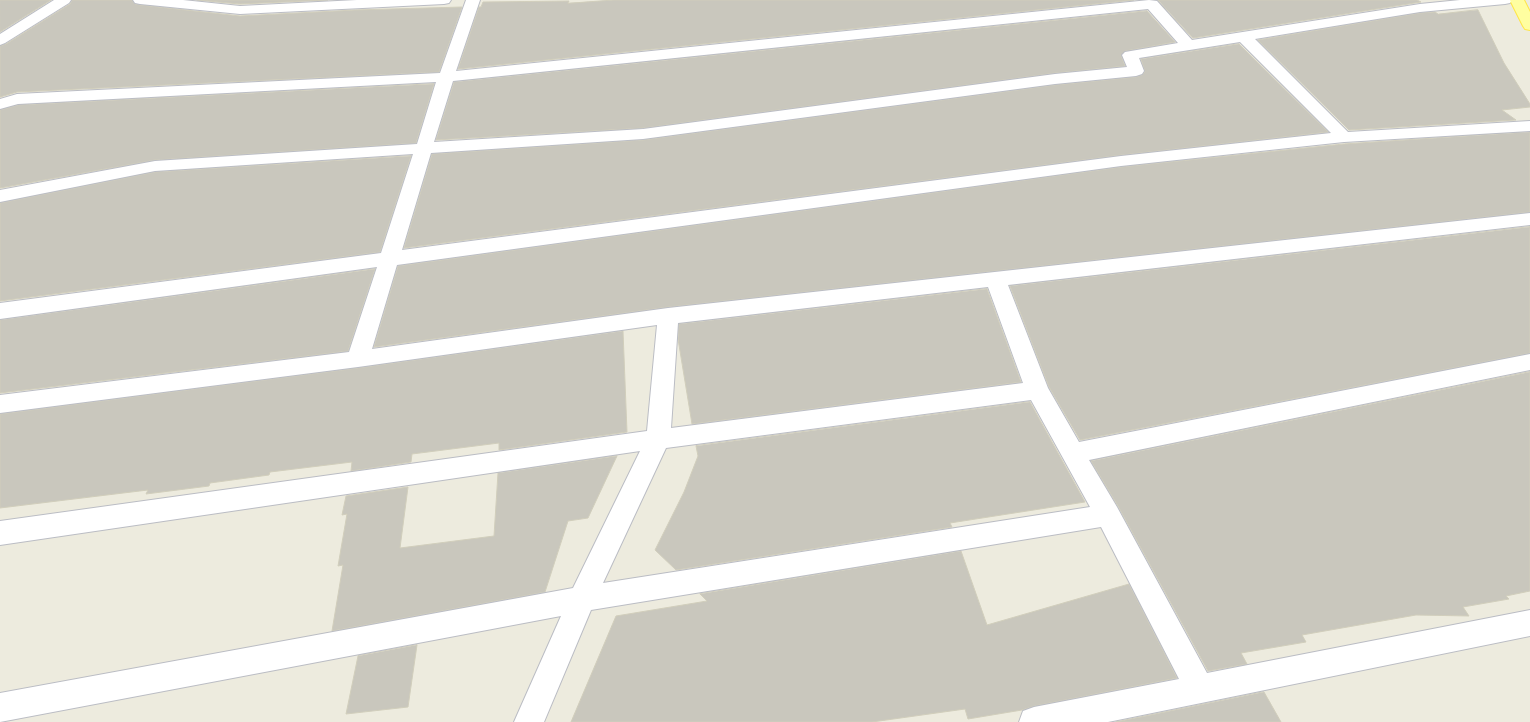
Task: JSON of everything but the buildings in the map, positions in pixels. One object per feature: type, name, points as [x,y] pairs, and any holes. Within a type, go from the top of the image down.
[{"type":"main road","points":[[1517,0],[1530,26]]},
{"type":"street","points":[[0,40],[64,0]]},
{"type":"street","points":[[140,0],[240,10],[444,0]]},
{"type":"street","points":[[358,359],[388,258],[446,77],[473,0]]},
{"type":"street","points":[[0,196],[155,166],[643,134],[1055,79],[1136,71],[1130,55],[1420,8],[1505,0]]},
{"type":"street","points":[[0,104],[17,99],[446,77],[1152,4],[1188,46]]},
{"type":"street","points":[[1244,36],[1344,137]]},
{"type":"street","points":[[0,311],[1121,161],[1344,137],[1530,126]]},
{"type":"street","points":[[0,404],[358,359],[668,316],[1530,219]]},
{"type":"street","points":[[996,280],[1037,390],[1108,515],[1199,688]]},
{"type":"street","points":[[529,722],[582,599],[658,439],[668,316]]},
{"type":"street","points":[[1074,453],[1530,362]]},
{"type":"street","points":[[0,533],[658,439],[1037,390]]},
{"type":"street","points":[[0,708],[582,599],[1108,515]]},
{"type":"street","points":[[1034,722],[1530,623]]}]
